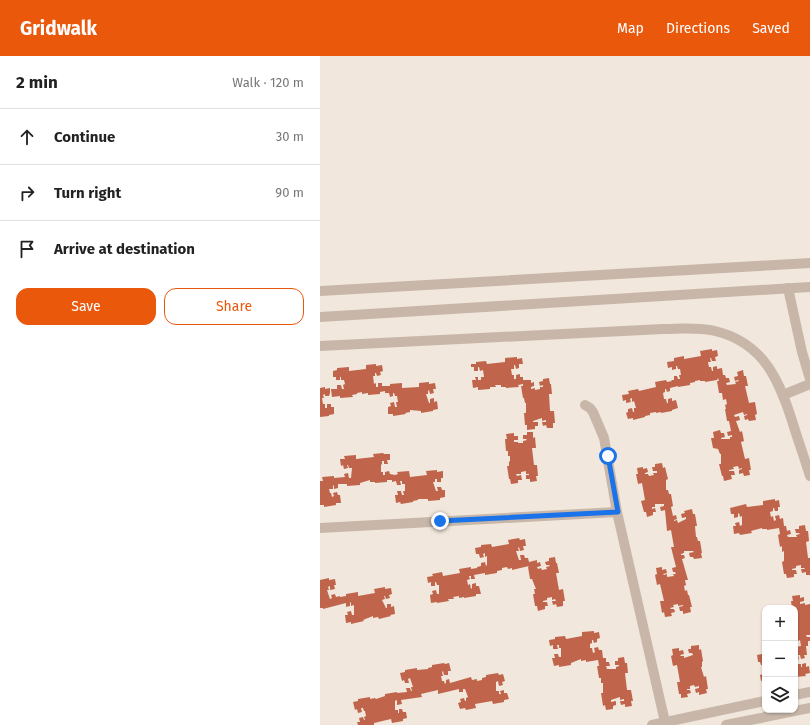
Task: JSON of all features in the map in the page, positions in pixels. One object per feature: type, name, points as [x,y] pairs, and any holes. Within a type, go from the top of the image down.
[{"type":"street","points":[[320,291],[810,263]]},
{"type":"street","points":[[321,317],[810,287]]},
{"type":"street","points":[[788,288],[802,352],[810,379]]},
{"type":"street","points":[[320,346],[663,329],[713,331],[736,338],[756,351],[771,369],[783,395],[810,476]]},
{"type":"street","points":[[783,395],[810,384]]},
{"type":"street","points":[[585,405],[593,412],[604,438],[618,512],[665,722]]},
{"type":"street","points":[[320,528],[618,512]]},
{"type":"street","points":[[798,694],[810,692]]},
{"type":"street","points":[[652,725],[762,702]]},
{"type":"street","points":[[726,725],[810,708]]},
{"type":"building","points":[[712,349],[712,351],[717,350],[718,356],[715,357],[716,361],[712,361],[710,358],[711,362],[708,362],[709,367],[711,367],[712,371],[713,367],[717,366],[717,369],[722,368],[723,375],[725,375],[726,378],[729,378],[730,382],[726,383],[727,385],[736,384],[735,382],[739,381],[735,381],[734,377],[738,376],[737,372],[743,370],[748,386],[745,386],[749,403],[755,402],[757,414],[755,415],[756,420],[749,421],[748,419],[745,420],[744,416],[747,414],[744,415],[743,412],[734,415],[735,417],[739,416],[740,420],[736,421],[740,432],[742,431],[744,441],[741,442],[745,459],[749,458],[751,470],[749,470],[750,475],[744,476],[743,473],[739,474],[739,470],[742,468],[739,469],[738,466],[733,467],[734,469],[729,471],[734,471],[735,475],[731,475],[732,479],[724,481],[719,464],[721,464],[721,454],[718,449],[713,448],[711,438],[714,438],[713,432],[720,430],[721,433],[724,433],[725,437],[721,439],[730,439],[732,435],[728,436],[727,432],[731,431],[729,421],[727,421],[725,409],[725,405],[727,404],[726,399],[723,400],[722,393],[719,393],[718,378],[717,380],[705,382],[700,380],[695,381],[690,383],[690,385],[670,388],[670,391],[667,392],[665,389],[665,392],[663,393],[664,399],[666,399],[667,403],[668,399],[672,398],[672,401],[676,400],[678,408],[661,413],[650,413],[650,415],[633,420],[633,418],[628,419],[626,413],[628,412],[628,409],[632,408],[634,412],[634,408],[636,408],[634,401],[632,402],[632,398],[630,399],[631,402],[626,403],[626,400],[623,401],[622,395],[629,394],[628,391],[638,389],[639,391],[656,387],[655,382],[666,380],[667,382],[672,381],[671,380],[674,380],[674,376],[677,376],[678,379],[680,379],[680,369],[678,369],[677,366],[676,369],[672,370],[672,367],[668,368],[667,362],[674,361],[674,358],[684,356],[684,359],[701,356],[700,351]]},
{"type":"building","points":[[517,357],[517,359],[522,358],[523,364],[519,364],[519,368],[516,369],[514,365],[514,369],[511,369],[514,379],[516,379],[516,375],[520,374],[520,377],[523,377],[523,380],[531,380],[531,383],[534,382],[534,386],[531,387],[531,389],[535,388],[535,390],[543,387],[543,385],[540,386],[539,382],[543,381],[543,379],[549,378],[552,394],[549,394],[550,411],[554,411],[555,423],[553,423],[553,428],[547,428],[546,425],[543,426],[542,422],[546,422],[546,420],[542,421],[542,418],[533,421],[538,422],[538,426],[535,426],[535,429],[527,430],[524,413],[526,413],[526,403],[523,398],[521,386],[523,386],[523,384],[518,385],[519,387],[506,388],[501,387],[501,385],[495,385],[496,387],[490,387],[490,389],[478,390],[478,387],[473,388],[472,380],[476,380],[475,377],[478,377],[478,380],[481,380],[481,377],[484,377],[483,370],[480,371],[478,367],[478,371],[474,371],[474,367],[471,367],[471,364],[486,361],[487,364],[505,362],[505,358]]},
{"type":"building","points":[[376,364],[376,366],[382,365],[383,371],[380,372],[381,375],[377,376],[375,373],[375,376],[373,376],[376,387],[378,387],[378,383],[382,383],[382,386],[390,386],[390,384],[402,383],[402,388],[419,387],[419,383],[435,383],[436,389],[433,389],[434,393],[430,394],[429,390],[428,394],[426,394],[429,403],[430,399],[434,398],[434,402],[437,401],[438,409],[421,413],[421,411],[410,410],[410,412],[405,413],[406,414],[393,416],[393,414],[388,414],[388,407],[391,406],[390,403],[394,402],[395,407],[397,407],[397,396],[395,396],[394,393],[393,396],[390,397],[389,393],[385,393],[385,391],[380,392],[380,394],[368,395],[368,393],[362,394],[362,392],[352,395],[353,397],[332,397],[331,389],[337,389],[337,385],[341,385],[342,389],[344,389],[343,385],[345,384],[344,380],[341,380],[341,377],[340,380],[336,380],[336,377],[333,377],[333,371],[337,370],[337,368],[349,367],[349,371],[366,369],[366,365]]},
{"type":"building","points":[[325,387],[325,389],[330,388],[330,393],[329,396],[325,396],[325,394],[323,395],[323,404],[325,404],[325,408],[327,408],[327,404],[331,404],[331,407],[334,407],[334,414],[320,417],[320,388]]},
{"type":"building","points":[[527,432],[533,432],[533,438],[535,437],[536,448],[532,448],[534,465],[537,465],[537,481],[530,482],[530,479],[526,479],[526,475],[529,474],[526,474],[526,471],[521,472],[521,474],[516,474],[517,476],[521,475],[522,480],[518,480],[518,483],[511,484],[507,466],[509,466],[510,456],[508,456],[508,451],[506,451],[506,434],[514,433],[514,436],[518,436],[518,440],[514,440],[514,442],[523,443],[523,441],[527,440],[523,439],[523,435],[527,435]]},
{"type":"building","points":[[373,454],[390,454],[390,460],[387,460],[388,464],[384,464],[384,461],[382,461],[381,472],[383,472],[383,475],[385,475],[385,472],[389,471],[390,474],[395,475],[398,474],[397,472],[409,471],[410,477],[427,475],[426,471],[443,471],[443,478],[441,478],[441,482],[437,482],[437,479],[435,479],[435,482],[433,482],[436,491],[438,491],[437,487],[441,487],[442,490],[445,490],[445,497],[440,498],[440,500],[428,501],[428,499],[418,499],[413,502],[401,504],[400,502],[396,503],[395,495],[398,495],[397,491],[401,491],[402,495],[404,495],[403,491],[405,491],[405,484],[402,484],[402,481],[400,481],[401,485],[397,485],[396,481],[392,482],[392,480],[375,483],[370,482],[370,480],[360,483],[360,485],[347,486],[347,484],[338,484],[338,488],[334,489],[334,485],[333,489],[329,489],[330,493],[332,497],[334,496],[333,493],[337,492],[338,495],[340,495],[341,503],[324,507],[324,505],[320,505],[320,481],[323,481],[322,477],[345,477],[344,474],[348,473],[349,478],[351,478],[352,468],[349,468],[347,465],[348,468],[344,469],[343,465],[341,466],[340,459],[345,459],[344,456],[356,455],[356,459],[374,457]]},
{"type":"building","points":[[662,463],[663,468],[665,467],[668,479],[666,480],[666,490],[668,490],[669,494],[671,494],[673,516],[676,515],[677,519],[674,521],[677,520],[678,523],[686,519],[686,517],[682,518],[681,514],[685,513],[684,511],[692,509],[693,514],[695,514],[697,526],[695,526],[696,537],[698,541],[700,541],[702,553],[702,558],[694,559],[693,557],[690,557],[689,553],[694,552],[693,551],[684,551],[684,553],[681,554],[684,555],[685,558],[682,559],[688,580],[685,580],[686,585],[684,586],[685,591],[687,590],[689,595],[692,607],[690,607],[691,612],[683,614],[683,611],[680,611],[679,607],[683,605],[678,606],[678,604],[673,605],[674,607],[670,608],[674,609],[675,612],[671,613],[672,616],[665,617],[664,612],[662,613],[660,601],[664,601],[660,584],[657,585],[655,575],[657,574],[656,568],[662,567],[662,570],[666,569],[667,573],[663,574],[667,574],[667,577],[674,576],[673,574],[676,574],[673,572],[672,568],[676,567],[671,547],[674,547],[671,530],[667,531],[665,510],[661,511],[660,507],[664,506],[664,504],[655,504],[655,507],[652,507],[652,509],[655,508],[656,512],[653,512],[653,515],[647,517],[641,501],[645,500],[642,483],[638,484],[636,474],[638,474],[637,468],[643,467],[643,469],[647,468],[648,472],[645,474],[648,474],[649,476],[654,475],[653,473],[657,473],[657,471],[653,471],[652,467],[655,467],[655,464]]},
{"type":"building","points":[[775,499],[775,501],[779,500],[780,507],[778,507],[778,511],[775,511],[773,508],[773,511],[770,512],[771,517],[773,516],[774,521],[776,520],[775,516],[779,515],[780,519],[783,518],[784,526],[786,526],[787,531],[790,530],[791,534],[787,535],[788,537],[797,537],[796,535],[800,534],[796,533],[795,529],[799,529],[799,526],[805,525],[806,531],[808,531],[809,541],[806,542],[808,558],[810,558],[810,575],[806,575],[806,572],[802,573],[801,569],[805,569],[801,568],[801,565],[792,569],[796,570],[797,574],[794,574],[794,577],[787,578],[786,574],[784,574],[782,562],[784,561],[784,551],[782,552],[782,546],[780,547],[778,535],[780,534],[779,528],[767,530],[762,528],[751,531],[752,533],[740,535],[739,533],[734,534],[733,526],[736,526],[735,523],[739,522],[740,526],[742,525],[742,516],[740,517],[739,513],[738,517],[734,518],[734,514],[731,514],[730,508],[746,504],[747,507],[763,505],[763,501]]},
{"type":"building","points":[[519,538],[520,540],[525,539],[526,546],[523,546],[524,550],[520,551],[519,547],[519,551],[516,551],[519,560],[521,560],[520,555],[524,555],[525,558],[528,558],[529,562],[537,560],[537,563],[540,562],[541,566],[537,567],[538,569],[541,568],[542,570],[547,569],[546,567],[550,566],[546,565],[545,562],[549,561],[549,558],[555,557],[559,573],[556,573],[559,590],[563,589],[565,601],[563,601],[563,606],[557,607],[556,604],[553,605],[552,601],[556,601],[555,599],[552,600],[552,597],[547,598],[547,600],[543,602],[547,602],[548,606],[545,606],[545,609],[538,611],[537,606],[535,606],[533,594],[535,594],[534,589],[536,589],[532,579],[530,579],[529,566],[512,570],[512,568],[508,569],[507,567],[502,568],[502,570],[497,571],[497,573],[474,575],[475,579],[471,579],[471,576],[469,576],[470,579],[467,580],[468,585],[470,584],[471,589],[472,584],[476,583],[476,586],[479,586],[481,594],[464,598],[459,598],[459,596],[453,597],[454,599],[448,599],[449,601],[431,603],[430,595],[433,594],[432,591],[436,590],[437,594],[439,594],[439,585],[435,582],[435,586],[431,586],[431,582],[428,583],[427,577],[433,576],[432,574],[442,572],[443,576],[460,573],[459,569],[471,567],[471,569],[477,568],[481,566],[481,563],[485,562],[486,566],[487,556],[485,557],[485,553],[483,554],[484,557],[480,558],[479,554],[476,554],[475,548],[481,547],[481,545],[491,544],[492,547],[509,544],[508,540]]},
{"type":"building","points":[[329,578],[329,580],[335,579],[336,585],[334,585],[335,589],[330,590],[330,586],[328,587],[329,590],[327,590],[330,599],[332,598],[331,595],[335,594],[336,597],[340,597],[346,596],[346,594],[358,592],[358,596],[375,593],[374,589],[385,587],[385,589],[391,588],[392,594],[389,595],[390,598],[386,599],[384,596],[385,599],[382,600],[386,608],[387,604],[391,604],[391,607],[394,606],[395,614],[379,619],[378,617],[373,618],[373,616],[363,620],[364,621],[351,624],[351,622],[346,623],[345,615],[348,615],[347,612],[351,611],[352,615],[354,615],[354,605],[351,606],[351,602],[350,606],[346,607],[346,603],[323,609],[320,608],[320,580]]},
{"type":"building","points":[[800,595],[800,598],[804,597],[804,601],[800,602],[800,604],[810,604],[810,635],[806,635],[807,637],[810,637],[810,641],[808,641],[808,646],[806,646],[807,655],[804,655],[805,658],[801,659],[800,655],[798,655],[798,646],[801,646],[800,640],[798,641],[798,605],[792,605],[791,601],[793,601],[792,596]]},
{"type":"building","points":[[594,631],[594,633],[599,632],[600,638],[594,643],[592,640],[590,648],[592,648],[593,653],[595,652],[594,648],[598,647],[599,650],[602,650],[603,658],[606,658],[606,662],[609,662],[610,666],[606,666],[607,669],[616,669],[619,665],[615,665],[615,661],[618,661],[618,658],[624,657],[625,663],[627,663],[628,673],[625,673],[627,690],[631,690],[633,701],[631,701],[632,706],[625,707],[625,704],[621,705],[620,701],[624,701],[624,699],[620,700],[620,697],[611,700],[611,702],[616,701],[616,705],[613,706],[613,709],[606,710],[605,705],[603,706],[601,693],[603,693],[603,683],[601,683],[601,678],[599,678],[597,666],[599,666],[598,660],[586,662],[586,660],[581,661],[581,659],[571,663],[571,665],[559,667],[559,665],[554,666],[552,658],[555,658],[554,654],[558,654],[559,657],[561,657],[561,648],[557,645],[558,649],[553,649],[553,645],[550,646],[549,640],[555,639],[555,637],[565,636],[566,639],[582,636],[582,632]]},
{"type":"building","points":[[699,645],[699,650],[701,649],[703,661],[701,667],[704,677],[706,676],[708,689],[706,689],[707,693],[699,695],[699,692],[696,693],[695,689],[699,688],[699,686],[695,687],[694,685],[690,686],[690,689],[687,689],[690,690],[691,693],[687,694],[688,697],[681,698],[677,682],[680,682],[677,665],[673,666],[671,656],[673,655],[672,649],[679,648],[679,651],[683,650],[684,654],[680,655],[684,656],[684,658],[693,655],[692,653],[689,653],[688,649],[691,649],[691,646]]},
{"type":"building","points":[[762,654],[762,665],[758,662],[757,655]]},
{"type":"building","points":[[449,663],[451,671],[448,671],[448,675],[444,675],[443,671],[442,672],[442,681],[444,681],[445,684],[446,680],[449,679],[450,683],[471,677],[472,680],[477,679],[477,681],[482,680],[482,678],[486,677],[486,675],[498,673],[499,675],[503,674],[505,681],[502,682],[503,685],[499,686],[498,681],[496,682],[496,691],[499,691],[499,694],[501,694],[500,691],[504,690],[504,693],[507,693],[509,699],[504,700],[504,702],[493,704],[492,701],[475,704],[476,708],[466,710],[465,708],[460,709],[458,703],[461,702],[460,699],[464,698],[466,701],[466,698],[468,697],[465,689],[463,689],[463,692],[459,692],[459,689],[438,694],[438,690],[421,694],[422,697],[401,700],[402,704],[397,705],[397,700],[395,701],[395,710],[398,710],[398,713],[399,709],[406,712],[407,718],[403,719],[403,721],[392,723],[391,719],[374,723],[374,725],[358,725],[357,722],[360,722],[359,718],[363,717],[365,720],[365,711],[361,708],[362,712],[358,713],[357,709],[355,710],[353,702],[358,701],[358,699],[370,697],[370,699],[376,699],[385,696],[385,694],[407,692],[406,688],[410,688],[412,691],[411,687],[413,687],[410,678],[408,679],[409,683],[405,683],[404,680],[402,681],[400,673],[405,672],[405,670],[417,668],[417,670],[428,669],[432,667],[432,665]]},
{"type":"building","points":[[806,663],[806,667],[809,666],[810,673],[805,674],[806,676],[798,677],[798,664],[801,664],[802,667],[802,664]]},
{"type":"route","points":[[440,521],[618,512],[608,456]]}]
